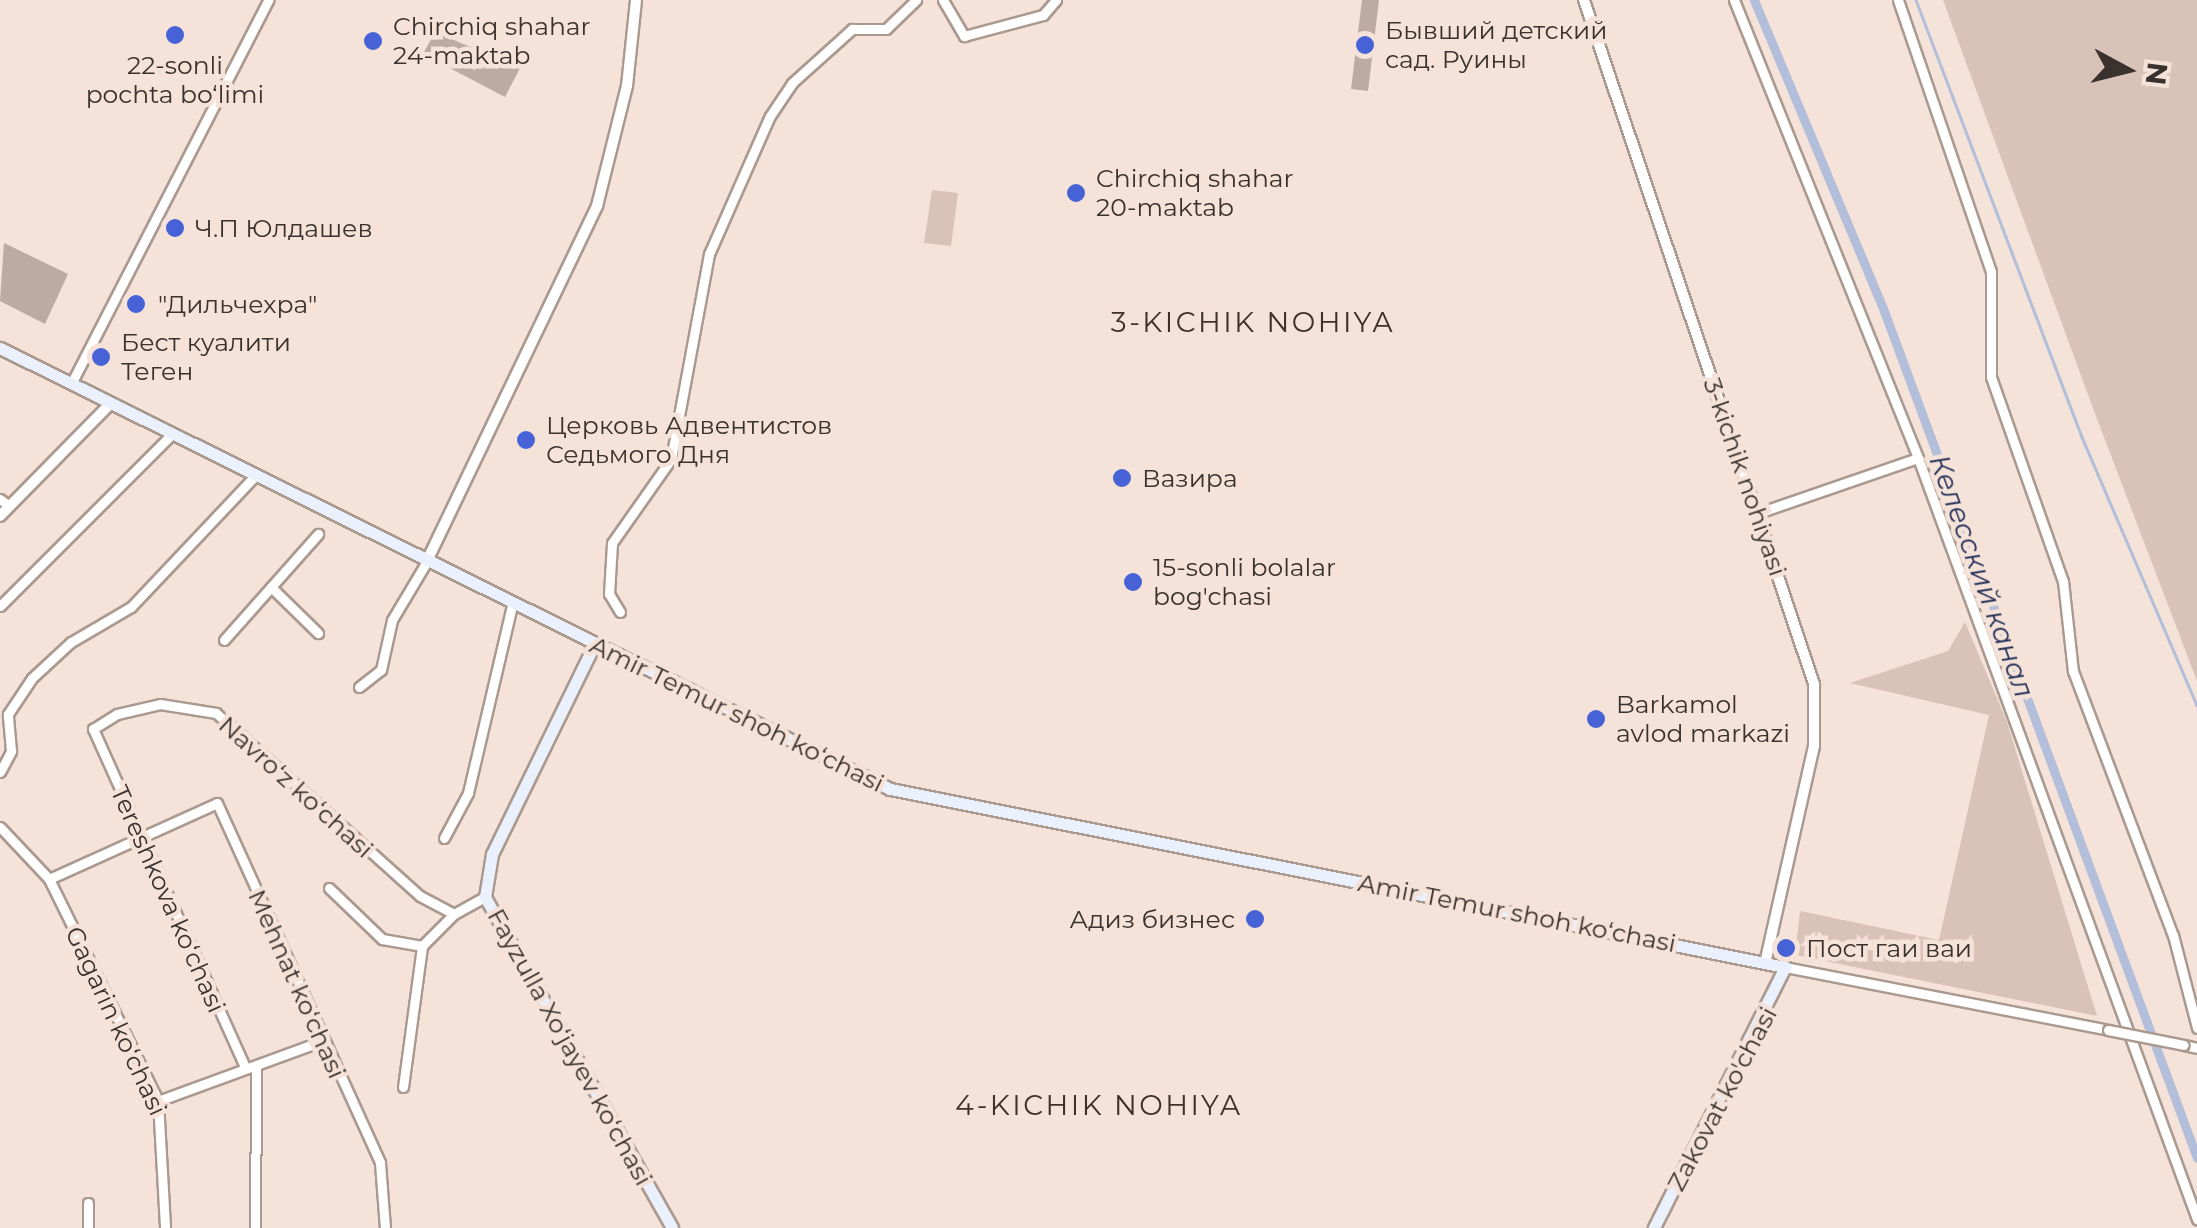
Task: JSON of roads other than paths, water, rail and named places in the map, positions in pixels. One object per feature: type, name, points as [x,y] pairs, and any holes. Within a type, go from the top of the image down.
[{"type":"main road","name":"Amir Temur shoh ko‘chasi","points":[[0,348],[426,563],[910,796],[1785,967]]},
{"type":"main road","name":"Fayzulla Xo‘jayev ko‘chasi","points":[[594,645],[492,854],[485,897],[672,1228]]},
{"type":"main road","name":"Zakovat ko'chasi","points":[[1654,1228],[1785,967]]},
{"type":"street","points":[[71,384],[268,0]]},
{"type":"street","points":[[359,687],[381,670],[392,620],[426,563],[597,206],[627,86],[636,0]]},
{"type":"street","points":[[620,612],[610,594],[612,543],[672,459],[709,254],[770,116],[792,83],[852,29],[886,30],[916,0]]},
{"type":"street","points":[[944,0],[964,36],[1042,15],[1056,0]]},
{"type":"street","name":"3-kichik nohiyasi","points":[[1584,0],[1758,513],[1817,703],[1765,963]]},
{"type":"street","points":[[1734,0],[1918,458],[2197,1219]]},
{"type":"street","points":[[1898,0],[1990,272],[1993,388],[2063,582],[2073,671],[2173,935],[2197,1028]]},
{"type":"street","points":[[0,516],[4,503],[110,404]]},
{"type":"street","points":[[0,606],[171,435]]},
{"type":"street","points":[[1758,513],[1918,458]]},
{"type":"street","points":[[0,772],[11,751],[8,714],[32,678],[71,642],[130,607],[254,477]]},
{"type":"street","points":[[224,640],[318,534]]},
{"type":"street","points":[[271,587],[318,633]]},
{"type":"street","points":[[444,838],[468,792],[512,605]]},
{"type":"street","name":"Navro‘z ko‘chasi","points":[[93,730],[117,714],[160,704],[216,714],[382,864],[454,914]]},
{"type":"street","name":"Tereshkova ko‘chasi","points":[[93,730],[137,834],[250,1067],[255,1228]]},
{"type":"street","name":"Mehnat ko‘chasi","points":[[137,834],[217,803],[380,1163],[385,1228]]},
{"type":"street","name":"Gagarin ko‘chasi","points":[[0,827],[49,879],[158,1101],[165,1228]]},
{"type":"street","points":[[49,879],[137,834]]},
{"type":"street","points":[[329,888],[382,939],[422,946]]},
{"type":"street","points":[[403,1087],[422,946],[454,914],[485,897]]},
{"type":"street","points":[[1785,967],[2197,1048]]},
{"type":"street","points":[[158,1101],[322,1041]]},
{"type":"street","points":[[88,1204],[88,1228]]},
{"type":"waterway","name":"Келесский канал","points":[[1754,0],[1884,311],[2197,1158]]},
{"type":"waterway","points":[[1916,0],[2082,437],[2197,705]]},
{"type":"place","name":"22-sonli pochta bo‘limi","points":[[175,35]]},
{"type":"place","name":"Chirchiq shahar 24-maktab","points":[[373,41]]},
{"type":"place","name":"Бывший детский сад. Руины","points":[[1365,45]]},
{"type":"place","name":"Chirchiq shahar 20-maktab","points":[[1076,193]]},
{"type":"place","name":"Ч.П Юлдашев","points":[[175,228]]},
{"type":"place","name":"\"Дильчехра\"","points":[[136,304]]},
{"type":"place","name":"Бест куалити Теген","points":[[101,357]]},
{"type":"place","name":"Церковь Адвентистов Седьмого Дня","points":[[526,440]]},
{"type":"place","name":"Вазира","points":[[1122,478]]},
{"type":"place","name":"15-sonli bolalar bog'chasi","points":[[1133,582]]},
{"type":"place","name":"Barkamol avlod markazi","points":[[1596,719]]},
{"type":"place","name":"Адиз бизнес","points":[[1255,919]]},
{"type":"place","name":"Пост гаи ваи","points":[[1786,948]]},
{"type":"district","name":"3-KICHIK NOHIYA","points":[[1253,322]]},
{"type":"district","name":"4-KICHIK NOHIYA","points":[[1099,1105]]}]
